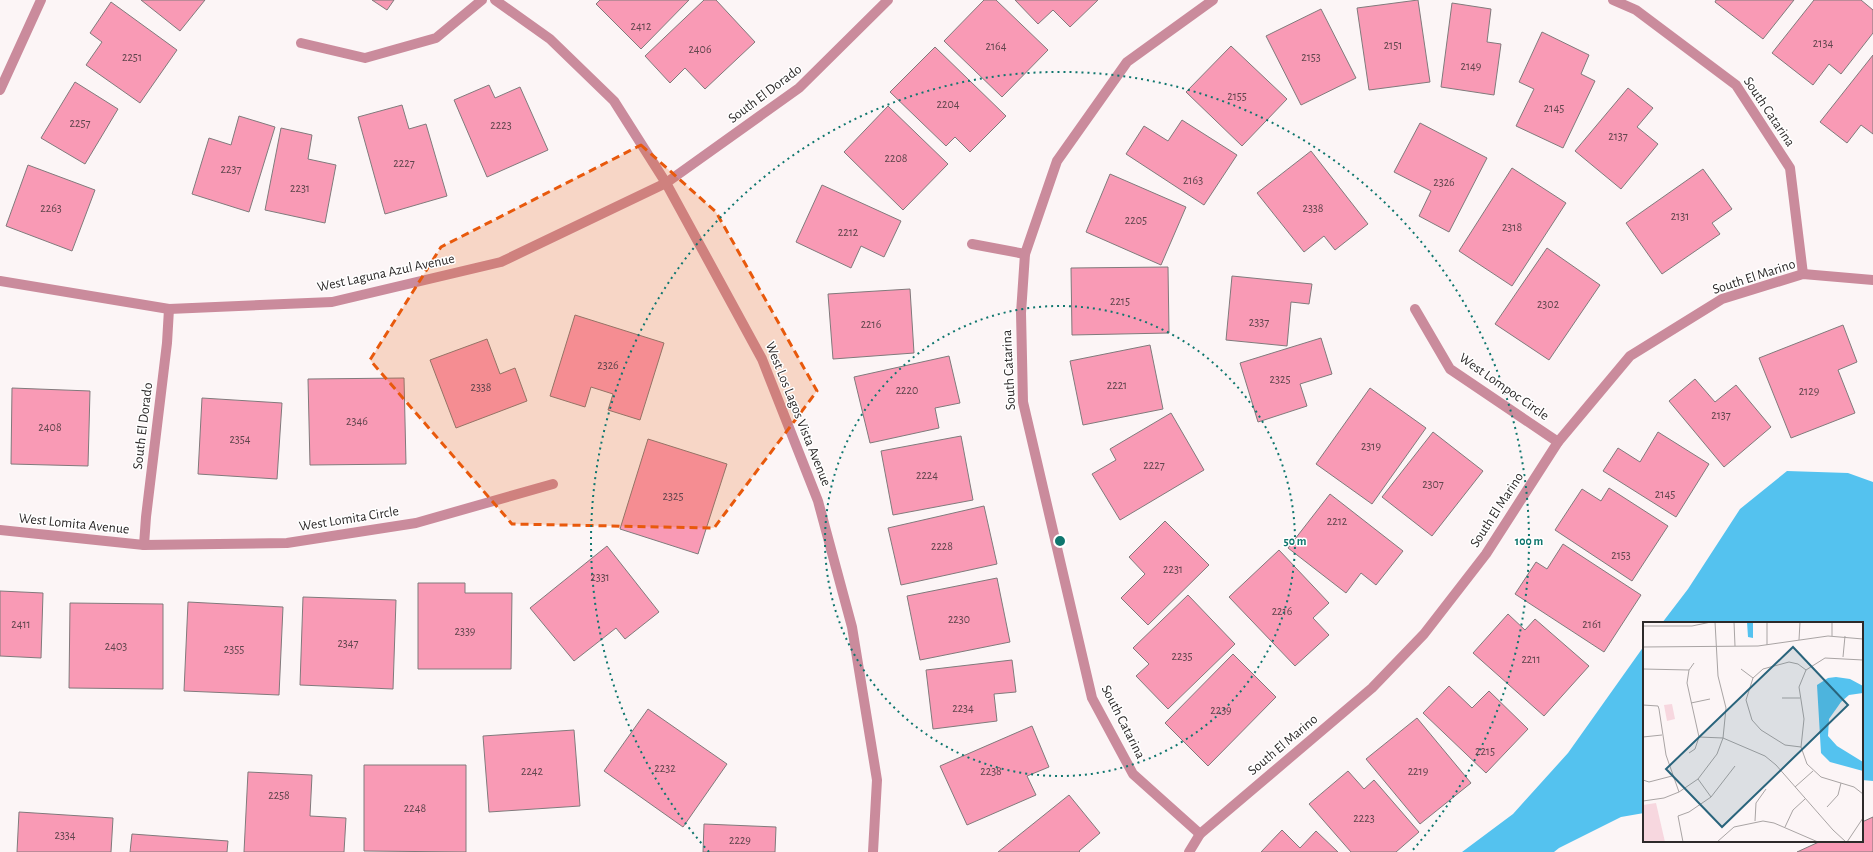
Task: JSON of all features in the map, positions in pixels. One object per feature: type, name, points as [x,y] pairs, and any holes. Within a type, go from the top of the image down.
[{"type":"street","points":[[0,90],[42,0]]},
{"type":"street","points":[[301,43],[365,58],[436,38],[482,0]]},
{"type":"street","name":"West Los Lagos Vista Avenue","points":[[495,0],[550,39],[614,101],[666,183],[762,359],[818,501],[852,627],[876,780],[872,852]]},
{"type":"street","name":"South El Dorado","points":[[666,183],[800,88],[888,0]]},
{"type":"street","name":"South Catarina","points":[[1200,834],[1133,774],[1092,698],[1023,402],[1021,313],[1025,254],[1057,161],[1127,62],[1212,0]]},
{"type":"street","name":"South Catarina","points":[[1613,0],[1636,10],[1736,85],[1790,168],[1803,274]]},
{"type":"street","name":"West Laguna Azul Avenue","points":[[0,281],[169,309],[332,302],[501,262],[666,183]]},
{"type":"street","points":[[972,244],[1025,254]]},
{"type":"street","name":"South El Marino","points":[[1188,852],[1200,834],[1372,688],[1424,634],[1486,554],[1558,442],[1630,356],[1722,299],[1803,274],[1873,280]]},
{"type":"street","name":"South El Dorado","points":[[144,545],[167,343],[169,309]]},
{"type":"street","name":"West Lompoc Circle","points":[[1415,309],[1450,370],[1558,442]]},
{"type":"street","name":"West Lomita Circle","points":[[144,545],[287,543],[416,523],[553,484]]},
{"type":"street","name":"West Lomita Avenue","points":[[0,530],[144,545]]},
{"type":"highlighted area","points":[[641,145],[716,212],[817,391],[714,528],[512,524],[370,360],[441,247]]},
{"type":"water","points":[[1787,471],[1848,473],[1873,482],[1873,781],[1863,780],[1863,622],[1663,622],[1688,589],[1740,509]]},
{"type":"water","points":[[1643,647],[1643,813],[1621,817],[1559,848],[1554,852],[1462,852],[1513,814],[1568,753]]},
{"type":"building","points":[[141,0],[205,0],[180,31]]},
{"type":"building","points":[[372,0],[394,0],[387,10]]},
{"type":"building","points":[[600,0],[689,0],[641,49],[596,4]]},
{"type":"building","points":[[704,0],[716,0],[755,42],[705,89],[685,68],[670,83],[645,56]]},
{"type":"building","points":[[984,0],[996,0],[1048,50],[1002,97],[944,41]]},
{"type":"building","points":[[1015,0],[1098,0],[1070,27],[1053,10],[1038,24]]},
{"type":"building","points":[[1418,0],[1430,82],[1369,90],[1357,8]]},
{"type":"building","points":[[1716,0],[1794,0],[1763,39],[1715,2]]},
{"type":"building","points":[[1814,0],[1861,0],[1873,10],[1873,33],[1841,74],[1829,64],[1813,85],[1772,53]]},
{"type":"building","points":[[111,2],[177,50],[140,103],[86,65],[102,42],[90,33]]},
{"type":"building","points":[[1452,3],[1491,9],[1487,42],[1501,44],[1494,95],[1441,87]]},
{"type":"building","points":[[1321,9],[1356,78],[1301,105],[1266,36]]},
{"type":"building","points":[[1542,32],[1589,55],[1581,74],[1595,81],[1563,148],[1516,126],[1534,89],[1519,82]]},
{"type":"building","points":[[1231,46],[1287,99],[1242,146],[1186,92]]},
{"type":"building","points":[[935,47],[1006,116],[970,152],[955,137],[946,146],[890,92]]},
{"type":"building","points":[[1873,55],[1873,134],[1861,125],[1847,143],[1820,122]]},
{"type":"building","points":[[75,82],[118,109],[85,164],[41,138]]},
{"type":"building","points":[[489,85],[495,98],[520,87],[548,150],[487,177],[454,100]]},
{"type":"building","points":[[1628,88],[1653,108],[1637,127],[1658,144],[1621,189],[1575,151]]},
{"type":"building","points":[[402,105],[409,129],[426,124],[447,196],[385,214],[358,117]]},
{"type":"building","points":[[888,106],[948,164],[903,210],[844,152]]},
{"type":"building","points":[[239,116],[275,127],[249,212],[192,194],[209,138],[231,145]]},
{"type":"building","points":[[1182,120],[1237,155],[1204,205],[1126,154],[1144,126],[1168,141]]},
{"type":"building","points":[[1420,123],[1487,158],[1449,232],[1419,216],[1431,191],[1394,172]]},
{"type":"building","points":[[281,128],[312,135],[308,159],[336,165],[325,223],[265,210]]},
{"type":"building","points":[[1311,151],[1368,224],[1335,250],[1324,236],[1304,252],[1257,193]]},
{"type":"building","points":[[28,165],[95,190],[72,251],[6,226]]},
{"type":"building","points":[[1512,168],[1566,203],[1512,286],[1459,251]]},
{"type":"building","points":[[1703,169],[1732,209],[1712,223],[1720,234],[1662,274],[1626,223]]},
{"type":"building","points":[[1110,174],[1186,207],[1161,265],[1086,232]]},
{"type":"building","points":[[822,185],[901,221],[884,257],[861,246],[851,268],[796,242]]},
{"type":"building","points":[[1547,248],[1600,285],[1549,360],[1495,324]]},
{"type":"building","points":[[1168,267],[1169,333],[1072,335],[1071,268]]},
{"type":"building","points":[[1232,276],[1312,284],[1309,304],[1291,302],[1287,346],[1226,340]]},
{"type":"building","points":[[910,289],[914,353],[833,359],[828,294]]},
{"type":"building","points":[[575,315],[664,343],[640,420],[608,410],[613,394],[591,387],[585,407],[550,396]]},
{"type":"building","points":[[1843,325],[1857,362],[1838,370],[1855,413],[1791,438],[1759,358]]},
{"type":"building","points":[[1321,338],[1332,374],[1300,384],[1307,406],[1258,422],[1240,363]]},
{"type":"building","points":[[487,339],[500,374],[515,368],[527,401],[456,428],[430,360]]},
{"type":"building","points":[[1150,345],[1163,409],[1083,425],[1070,361]]},
{"type":"building","points":[[949,356],[960,403],[935,408],[939,428],[870,443],[854,377]]},
{"type":"building","points":[[404,378],[406,464],[310,465],[308,379]]},
{"type":"building","points":[[1695,379],[1715,402],[1736,385],[1771,427],[1724,467],[1669,401]]},
{"type":"building","points":[[12,388],[90,391],[88,466],[11,464]]},
{"type":"building","points":[[1370,388],[1426,428],[1372,504],[1316,464]]},
{"type":"building","points":[[202,398],[282,403],[277,479],[198,474]]},
{"type":"building","points":[[1171,413],[1204,470],[1120,520],[1092,474],[1116,460],[1110,449]]},
{"type":"building","points":[[1433,432],[1483,471],[1432,536],[1382,497]]},
{"type":"building","points":[[1658,432],[1709,464],[1676,517],[1603,471],[1618,448],[1640,462]]},
{"type":"building","points":[[961,436],[973,500],[893,515],[881,451]]},
{"type":"building","points":[[648,439],[727,464],[698,554],[620,529]]},
{"type":"building","points":[[1609,488],[1668,526],[1632,581],[1555,530],[1582,489],[1601,501]]},
{"type":"building","points":[[1330,494],[1403,551],[1376,585],[1361,573],[1346,593],[1288,548]]},
{"type":"building","points":[[984,506],[997,564],[901,585],[888,528]]},
{"type":"building","points":[[1165,521],[1209,565],[1148,625],[1121,598],[1145,574],[1129,557]]},
{"type":"building","points":[[1563,544],[1641,595],[1604,652],[1515,594],[1536,562],[1547,569]]},
{"type":"building","points":[[607,546],[659,612],[625,639],[616,628],[574,661],[530,608]]},
{"type":"building","points":[[1279,550],[1329,603],[1313,618],[1329,635],[1295,666],[1229,597]]},
{"type":"building","points":[[997,578],[1010,642],[920,660],[907,596]]},
{"type":"building","points":[[418,583],[465,583],[465,593],[512,593],[511,669],[418,669]]},
{"type":"building","points":[[0,591],[43,593],[41,658],[0,656]]},
{"type":"building","points":[[1188,595],[1235,644],[1168,709],[1136,676],[1149,664],[1133,648]]},
{"type":"building","points":[[303,597],[396,600],[393,689],[300,685]]},
{"type":"building","points":[[188,602],[283,607],[279,695],[184,691]]},
{"type":"building","points":[[70,603],[163,604],[163,689],[69,688]]},
{"type":"building","points":[[1508,614],[1525,630],[1535,619],[1589,666],[1544,716],[1473,653]]},
{"type":"building","points":[[1233,654],[1276,697],[1208,766],[1165,723]]},
{"type":"building","points":[[1012,660],[1016,692],[994,694],[997,721],[933,729],[926,670]]},
{"type":"building","points":[[1449,686],[1472,708],[1489,691],[1528,729],[1486,773],[1423,713]]},
{"type":"building","points":[[648,709],[727,764],[683,827],[604,771]]},
{"type":"building","points":[[1417,718],[1471,783],[1420,824],[1366,759]]},
{"type":"building","points":[[1032,726],[1049,767],[1027,776],[1036,795],[967,825],[940,766]]},
{"type":"building","points":[[574,730],[580,806],[489,812],[483,736]]},
{"type":"building","points":[[364,765],[466,765],[466,852],[364,851]]},
{"type":"building","points":[[1348,771],[1364,789],[1374,780],[1419,832],[1396,852],[1351,852],[1309,804]]},
{"type":"building","points":[[248,772],[312,775],[310,816],[346,818],[344,852],[244,852]]},
{"type":"building","points":[[1069,795],[1100,833],[1079,851],[1080,852],[998,852]]},
{"type":"building","points":[[19,812],[113,818],[111,852],[17,852]]},
{"type":"building","points":[[1873,817],[1873,852],[1797,852],[1819,842],[1863,842],[1863,822]]},
{"type":"building","points":[[704,824],[776,827],[775,852],[703,852]]},
{"type":"building","points":[[1282,830],[1300,848],[1316,831],[1338,852],[1261,852]]},
{"type":"building","points":[[132,834],[228,841],[227,852],[130,852]]}]
